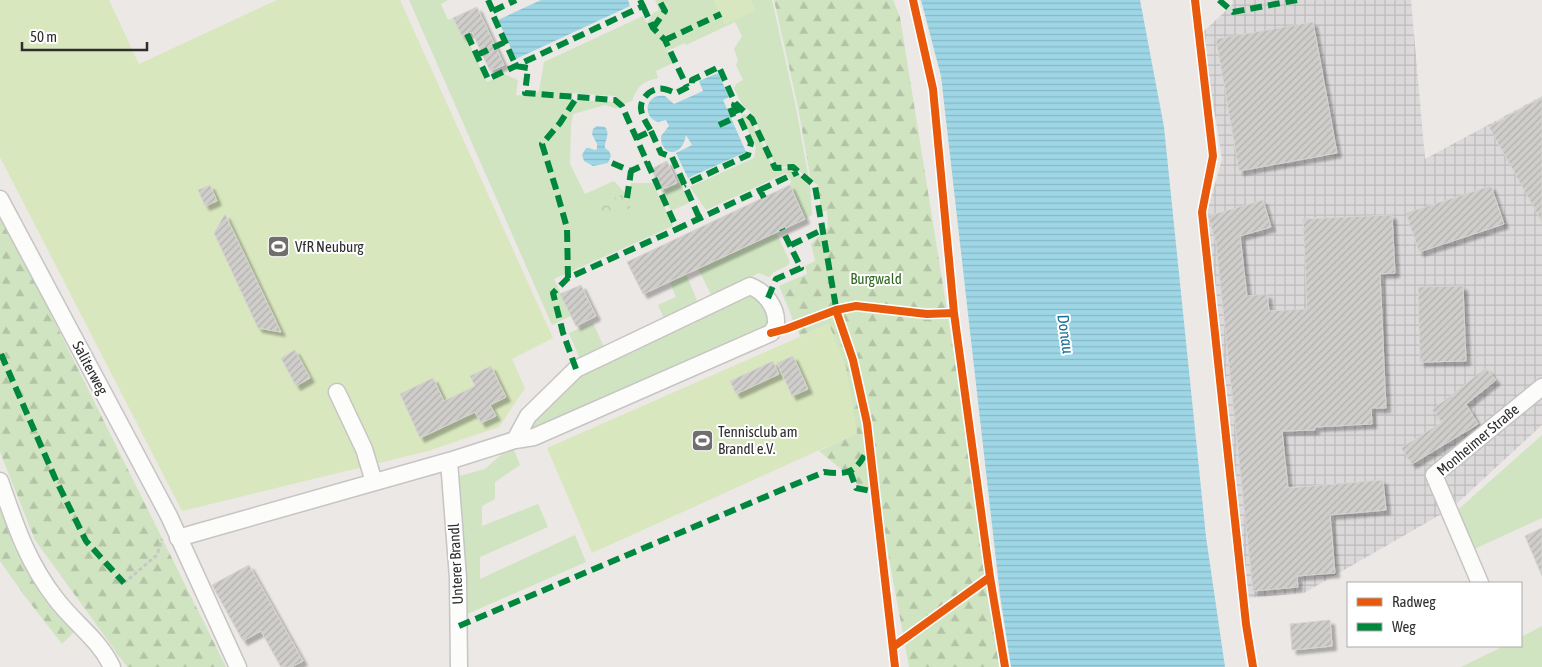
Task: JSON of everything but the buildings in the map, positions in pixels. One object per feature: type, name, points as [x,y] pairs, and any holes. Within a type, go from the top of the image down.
[{"type":"street","name":"Saliterweg","points":[[0,199],[169,516],[178,538]]},
{"type":"street","points":[[238,667],[178,538],[449,461],[515,440],[534,437],[771,333],[776,324],[775,315],[768,298],[760,289],[750,286],[576,369],[528,416],[515,440]]},
{"type":"street","name":"Monheimer Straße","points":[[1480,582],[1434,475],[1542,388]]},
{"type":"street","points":[[337,392],[364,450],[374,482]]},
{"type":"street","name":"Unterer Brandl","points":[[449,461],[458,578],[459,667]]},
{"type":"street","points":[[0,481],[22,542],[37,574],[57,601],[105,652],[112,667]]},
{"type":"path","points":[[124,583],[157,555],[169,516]]},
{"type":"shaded area","points":[[1232,0],[1411,0],[1425,159],[1542,96],[1542,425],[1452,508],[1304,593],[1248,598],[1206,216],[1222,159],[1202,33],[1233,4]]},
{"type":"green space","name":"VfR Neuburg","points":[[0,0],[109,0],[139,64],[277,0],[400,0],[553,338],[512,359],[525,388],[499,427],[428,451],[182,511],[0,157]]},
{"type":"green space","points":[[409,0],[448,0],[441,4],[448,20],[453,18],[462,36],[465,34],[487,82],[504,74],[518,80],[516,95],[530,96],[539,91],[544,62],[643,16],[647,23],[653,13],[659,10],[655,0],[714,0],[725,24],[755,10],[750,0],[772,0],[796,108],[809,180],[794,166],[776,167],[751,112],[742,105],[734,88],[736,84],[743,80],[736,65],[738,60],[734,49],[742,36],[735,22],[686,45],[685,43],[667,51],[673,63],[656,71],[658,78],[641,85],[632,101],[624,104],[615,96],[570,93],[571,100],[615,102],[619,106],[617,109],[605,105],[573,114],[571,126],[570,164],[585,194],[614,181],[625,193],[597,206],[603,220],[629,208],[631,183],[653,183],[673,226],[554,279],[571,316],[552,325]]},
{"type":"green space","points":[[714,0],[750,0],[755,11],[725,24]]},
{"type":"green space","name":"Burgwald","points":[[774,0],[893,0],[900,17],[1004,667],[909,667],[882,520],[879,489],[857,485],[851,469],[841,469],[819,451],[857,433],[829,324],[800,336],[779,286],[807,274],[805,266],[815,261],[811,244],[828,227],[827,211],[821,211],[818,185],[811,181],[798,107]]},
{"type":"green space","points":[[745,114],[752,122],[774,169],[793,168],[810,185],[812,215],[805,219],[790,185],[791,181],[786,173],[706,210],[690,187],[754,158],[756,147],[741,116]]},
{"type":"green space","points":[[680,182],[689,203],[671,211],[661,190]]},
{"type":"green space","points":[[625,193],[630,194],[630,208],[603,221],[597,206]]},
{"type":"green space","points":[[0,212],[226,667],[127,667],[35,540],[0,452]]},
{"type":"green space","points":[[776,232],[790,262],[787,266],[774,272],[769,277],[759,273],[712,296],[698,269]]},
{"type":"green space","points":[[686,274],[698,303],[664,318],[658,305],[676,297],[670,282]]},
{"type":"green space","points":[[750,290],[762,296],[773,320],[768,330],[534,435],[530,429],[532,418],[578,371]]},
{"type":"green space","points":[[593,323],[604,347],[580,359],[569,333]]},
{"type":"green space","name":"Tennisclub am Brandl e.V.","points":[[829,324],[846,367],[857,433],[592,553],[547,448]]},
{"type":"green space","points":[[1542,435],[1542,518],[1470,551],[1453,514]]},
{"type":"green space","points":[[512,445],[520,465],[495,482],[495,499],[482,506],[482,526],[538,504],[548,527],[480,557],[480,579],[575,535],[586,562],[463,616],[456,477],[485,469]]},
{"type":"green space","points":[[0,508],[14,547],[75,631],[62,644],[0,561]]},
{"type":"green space","points":[[1542,626],[1542,667],[1461,667],[1502,647],[1522,647],[1522,636]]},
{"type":"water","points":[[541,0],[628,0],[630,6],[516,59],[498,20]]},
{"type":"water","name":"Donau","points":[[921,0],[1140,0],[1164,127],[1206,537],[1225,667],[1011,667],[1000,595],[941,76]]},
{"type":"water","points":[[718,73],[729,97],[723,100],[746,152],[688,178],[676,153],[692,145],[686,135],[684,143],[680,148],[672,152],[667,151],[662,143],[661,136],[669,126],[666,120],[658,122],[653,119],[649,115],[648,106],[650,101],[659,96],[665,96],[674,104],[703,91],[699,81]]},
{"type":"water","points":[[597,126],[605,127],[607,130],[605,148],[611,156],[608,163],[593,166],[584,161],[582,155],[586,148],[597,149],[597,144],[592,134],[593,129]]},
{"type":"marked path","points":[[488,0],[516,66],[528,68],[525,93],[615,100],[622,106],[677,229],[760,190],[764,198]]},
{"type":"marked path","points":[[493,11],[516,0]]},
{"type":"marked path","points":[[467,34],[488,79],[643,6],[640,0]]},
{"type":"marked path","points":[[653,28],[665,11],[659,0]]},
{"type":"marked path","points":[[1219,0],[1233,12],[1297,0]]},
{"type":"marked path","points":[[643,6],[653,28],[665,40],[687,87]]},
{"type":"marked path","points":[[665,40],[721,14]]},
{"type":"marked path","points":[[477,55],[505,42]]},
{"type":"marked path","points":[[636,138],[651,131],[641,109],[643,99],[648,94],[659,89],[676,93],[692,85],[692,80],[719,67],[751,143],[748,155],[684,185]]},
{"type":"marked path","points":[[568,278],[567,228],[542,144],[560,123],[577,97]]},
{"type":"marked path","points":[[735,103],[752,119],[775,168],[793,167],[815,186],[837,313]]},
{"type":"marked path","points":[[719,125],[734,118],[730,108]]},
{"type":"marked path","points":[[651,131],[661,153],[672,157],[699,217]]},
{"type":"marked path","points":[[612,163],[631,171],[648,163]]},
{"type":"marked path","points":[[627,198],[631,171]]},
{"type":"marked path","points":[[760,190],[798,172]]},
{"type":"marked path","points":[[576,369],[563,333],[553,293],[568,278],[677,229]]},
{"type":"marked path","points":[[768,298],[776,279],[801,268],[782,229]]},
{"type":"marked path","points":[[791,245],[824,229]]},
{"type":"marked path","points":[[1,354],[55,478],[86,541],[124,583]]},
{"type":"marked path","points":[[459,626],[824,472],[840,473],[851,470],[860,463],[868,449]]},
{"type":"marked path","points":[[850,471],[856,488],[876,492]]},
{"type":"cycle path","points":[[913,0],[933,89],[954,313],[990,577],[1005,667]]},
{"type":"cycle path","points":[[1195,0],[1213,156],[1202,212],[1246,624],[1253,667]]},
{"type":"cycle path","points":[[771,333],[836,310],[856,306],[927,314],[954,313]]},
{"type":"cycle path","points":[[836,310],[853,360],[867,423],[895,667]]},
{"type":"cycle path","points":[[893,647],[990,577]]},
{"type":"place","name":"VfR Neuburg","points":[[279,247]]},
{"type":"place","name":"Tennisclub am Brandl e.V.","points":[[702,441]]}]
